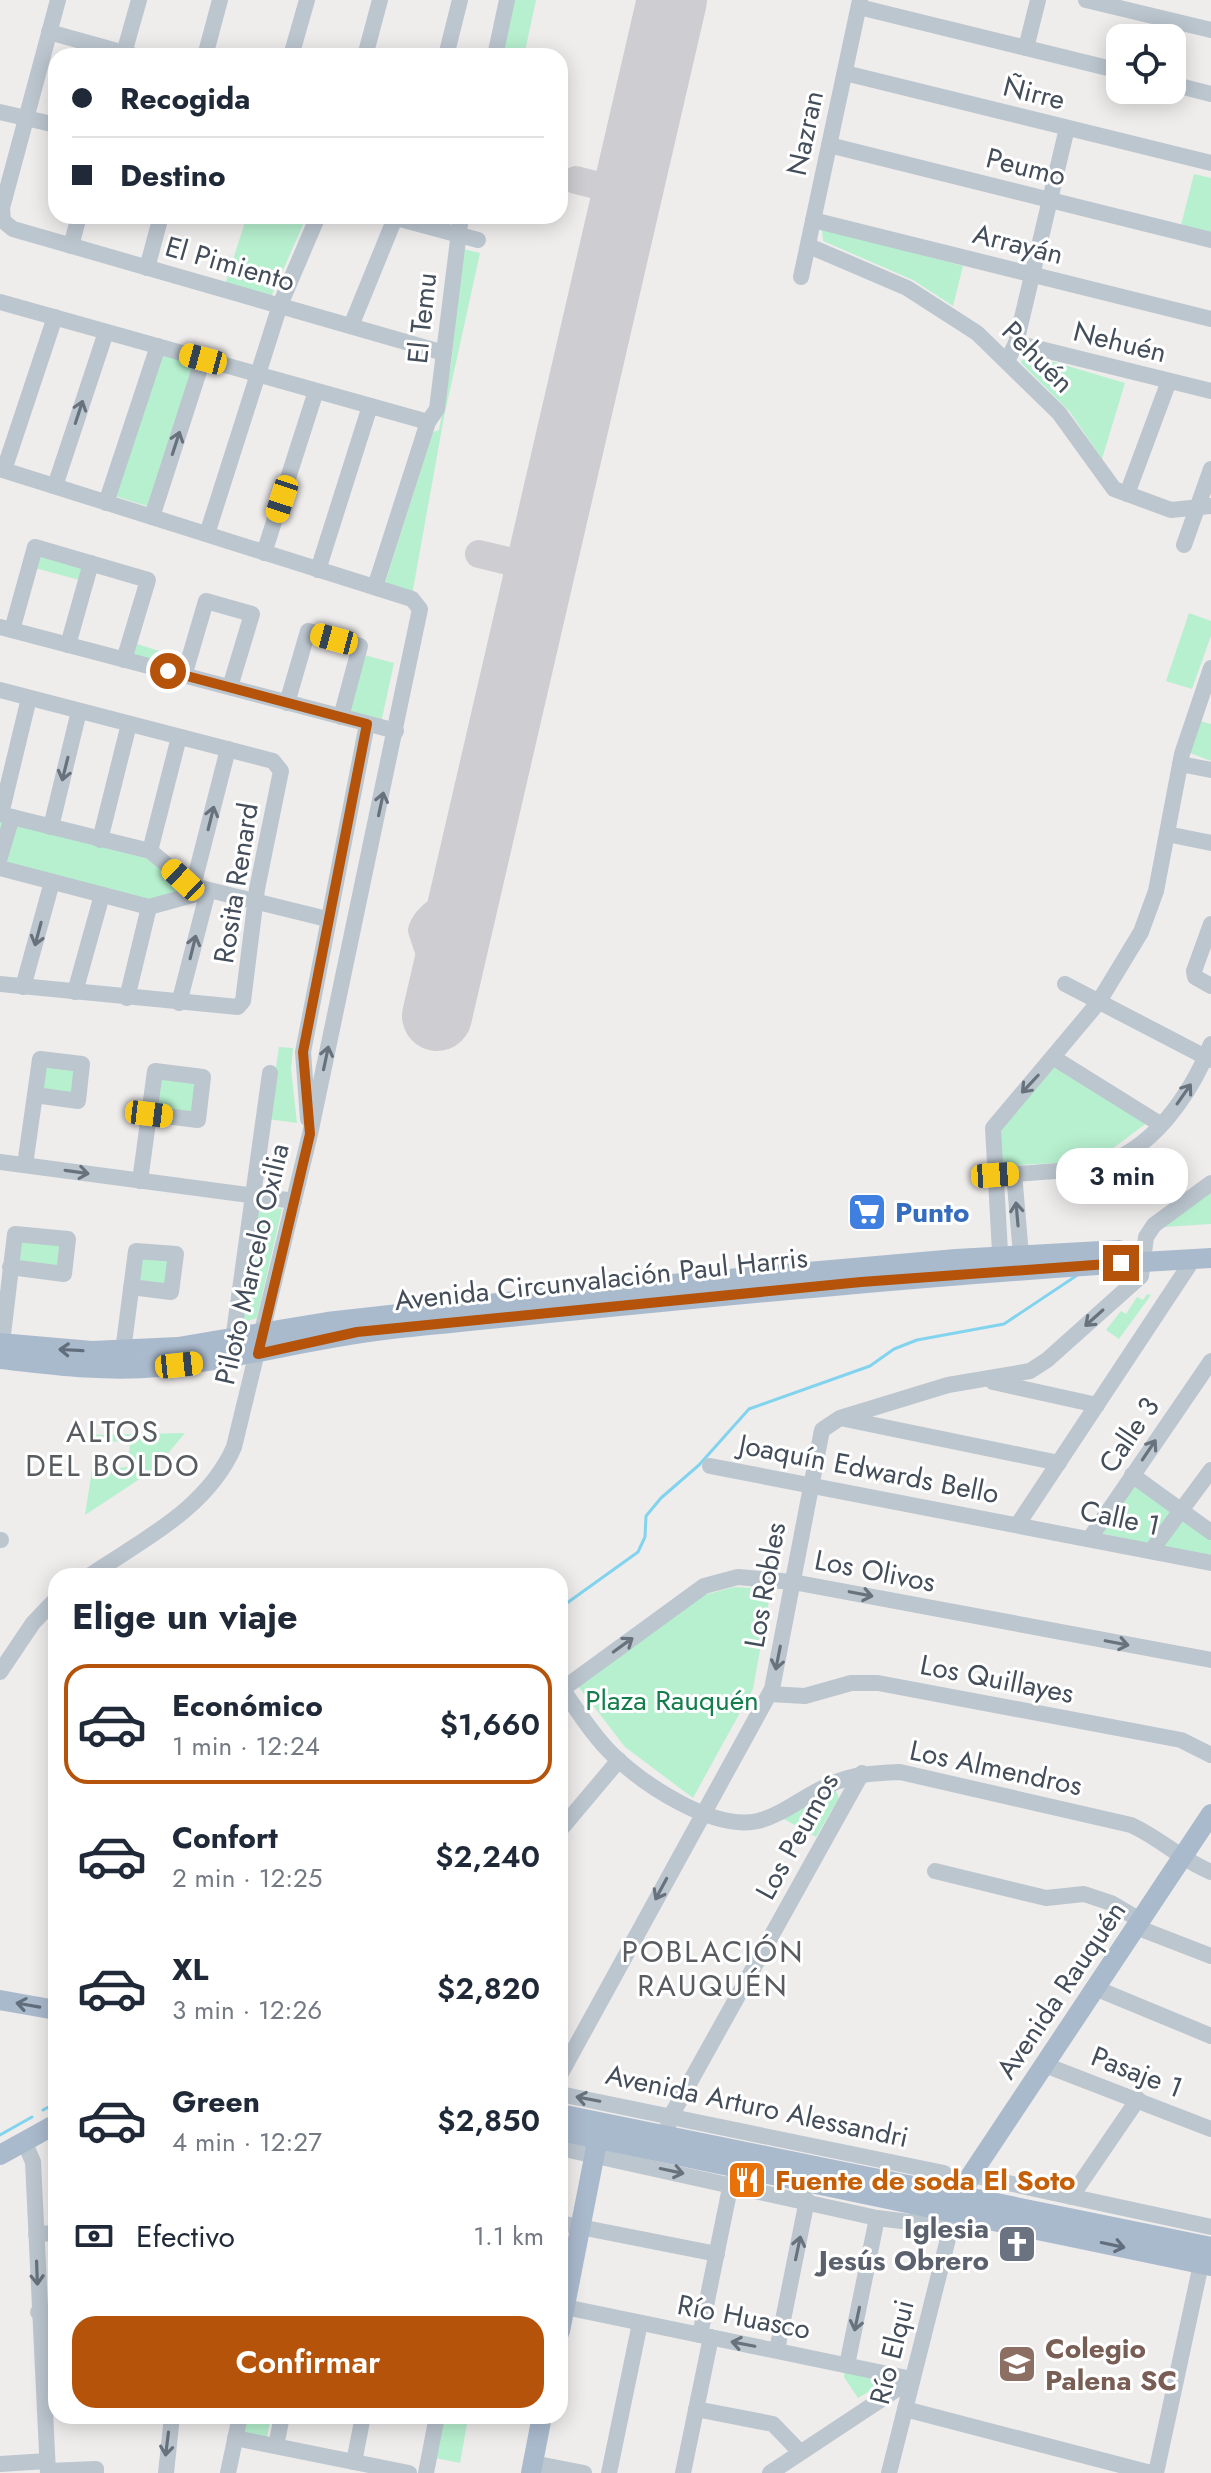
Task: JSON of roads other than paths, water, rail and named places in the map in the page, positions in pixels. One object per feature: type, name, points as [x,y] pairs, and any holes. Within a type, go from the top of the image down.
[{"type":"main road","name":"Avenida Circunvalación Paul Harris","points":[[1,1348],[133,1369],[260,1344],[357,1332],[1011,1263],[1144,1255],[1211,1245]]},
{"type":"main road","name":"Avenida Circunvalación Paul Harris","points":[[1144,1255],[1202,1258]]},
{"type":"main road","name":"Avenida Circunvalación Paul Harris","points":[[1,1348],[123,1351],[233,1340],[260,1344]]},
{"type":"main road","name":"Avenida Rauquén","points":[[955,2212],[971,2175],[1211,1814]]},
{"type":"main road","points":[[0,2000],[48,2009]]},
{"type":"main road","name":"Avenida Arturo Alessandri","points":[[568,2119],[598,2139],[668,2126],[955,2212]]},
{"type":"main road","points":[[0,2155],[48,2128]]},
{"type":"main road","name":"Avenida Arturo Alessandri","points":[[568,2133],[955,2212],[1208,2259]]},
{"type":"main road","points":[[568,2292],[598,2139]]},
{"type":"main road","points":[[532,2468],[540,2424]]},
{"type":"street","points":[[2,222],[2,208],[58,0]]},
{"type":"street","points":[[131,48],[139,0]]},
{"type":"street","points":[[207,48],[220,0]]},
{"type":"street","points":[[293,48],[307,0]]},
{"type":"street","points":[[367,48],[380,0]]},
{"type":"street","points":[[448,48],[460,0]]},
{"type":"street","points":[[497,48],[507,0]]},
{"type":"street","points":[[1026,48],[1038,0]]},
{"type":"street","points":[[1086,0],[1211,30]]},
{"type":"street","points":[[859,4],[1106,68]]},
{"type":"street","name":"Nazran","points":[[801,277],[859,4]]},
{"type":"street","points":[[49,32],[108,48]]},
{"type":"street","name":"Ñirre","points":[[845,73],[1211,163]]},
{"type":"street","points":[[1186,88],[1211,94]]},
{"type":"street","points":[[0,112],[48,123]]},
{"type":"street","points":[[1008,359],[1016,343],[1067,128]]},
{"type":"street","name":"Peumo","points":[[829,145],[1211,240]]},
{"type":"street","name":"Arrayán","points":[[813,220],[1211,319]]},
{"type":"street","name":"El Pimiento","points":[[2,222],[13,229],[444,353]]},
{"type":"street","points":[[71,246],[77,224]]},
{"type":"street","points":[[147,268],[159,224]]},
{"type":"street","points":[[207,534],[280,305],[315,224]]},
{"type":"street","points":[[351,326],[389,224]]},
{"type":"street","points":[[419,224],[478,240]]},
{"type":"street","name":"El Temu","points":[[375,587],[428,422],[437,409],[459,224]]},
{"type":"street","name":"Pehuén","points":[[809,246],[867,269],[925,298],[960,320],[1008,359],[1059,413],[1109,485],[1171,510],[1204,507]]},
{"type":"street","points":[[0,302],[428,422]]},
{"type":"street","points":[[55,317],[2,470],[375,587]]},
{"type":"street","points":[[55,486],[106,332]]},
{"type":"street","name":"Nehuén","points":[[1016,343],[1211,391]]},
{"type":"street","points":[[106,503],[158,346]]},
{"type":"street","points":[[152,517],[203,359]]},
{"type":"street","points":[[1127,494],[1169,381]]},
{"type":"street","points":[[264,553],[316,391]]},
{"type":"street","points":[[318,570],[370,406]]},
{"type":"street","points":[[1184,545],[1204,507],[1211,469]]},
{"type":"street","points":[[124,660],[148,580],[35,547],[6,629],[184,676],[230,687],[396,731]]},
{"type":"street","points":[[68,645],[91,563]]},
{"type":"street","name":"Piloto Marcelo Oxilia","points":[[101,1568],[181,1515],[214,1482],[234,1447],[310,1134],[420,612],[418,604],[375,587]]},
{"type":"street","points":[[184,676],[206,601],[252,614],[230,687]]},
{"type":"street","points":[[287,703],[308,631],[360,646],[341,717]]},
{"type":"street","points":[[1011,1263],[995,1175],[992,1134],[996,1122],[1098,1003],[1141,932],[1156,891],[1180,764],[1204,713],[1211,668]]},
{"type":"street","points":[[0,690],[228,749],[179,1003],[0,984]]},
{"type":"street","points":[[0,857],[4,815],[29,698]]},
{"type":"street","points":[[51,827],[79,711]]},
{"type":"street","points":[[100,840],[129,724]]},
{"type":"street","name":"Piloto Marcelo Oxilia","points":[[310,1134],[303,1052],[367,724]]},
{"type":"street","points":[[150,851],[179,737]]},
{"type":"street","name":"Rosita Renard","points":[[179,1003],[238,1007],[243,1001],[279,766],[228,749]]},
{"type":"street","points":[[1180,764],[1211,770]]},
{"type":"street","points":[[4,815],[150,851],[200,888],[257,902],[329,913],[359,912]]},
{"type":"street","points":[[1167,834],[1211,843]]},
{"type":"street","points":[[0,868],[149,907],[200,888]]},
{"type":"street","points":[[23,987],[52,882]]},
{"type":"street","points":[[75,992],[102,895]]},
{"type":"street","points":[[127,998],[149,907]]},
{"type":"street","points":[[1211,924],[1194,971],[1197,980],[1211,986]]},
{"type":"street","points":[[995,1175],[1097,1165],[1135,1150],[1187,1091],[1209,1054],[1098,1003],[1065,984]]},
{"type":"street","points":[[1054,1058],[1160,1124]]},
{"type":"street","points":[[25,1165],[40,1059],[82,1064],[78,1101],[35,1095]]},
{"type":"street","points":[[140,1181],[149,1114],[155,1071],[203,1077],[198,1120],[149,1114]]},
{"type":"street","points":[[233,1340],[270,1073]]},
{"type":"street","points":[[0,1162],[294,1201]]},
{"type":"street","points":[[1011,1263],[1014,1173]]},
{"type":"street","points":[[840,1418],[948,1385],[1030,1371],[1047,1360],[1141,1276],[1154,1225],[1211,1183]]},
{"type":"street","points":[[123,1351],[131,1287],[136,1251],[176,1254],[171,1292],[131,1287]]},
{"type":"street","points":[[1018,1524],[1097,1405],[1202,1258]]},
{"type":"street","points":[[1,1348],[10,1267]]},
{"type":"street","name":"Calle 3","points":[[1090,1538],[1211,1361]]},
{"type":"street","points":[[985,1381],[1097,1405]]},
{"type":"street","points":[[840,1418],[1059,1463]]},
{"type":"street","name":"Los Robles","points":[[568,2060],[702,1812],[770,1694],[819,1435],[830,1422],[840,1418]]},
{"type":"street","name":"Joaquín Edwards Bello","points":[[710,1466],[1018,1524]]},
{"type":"street","points":[[1151,1551],[1211,1470]]},
{"type":"street","points":[[1132,1475],[1211,1532]]},
{"type":"street","name":"Calle 1","points":[[1018,1524],[1211,1563]]},
{"type":"street","name":"Los Olivos","points":[[568,1684],[704,1586],[738,1577],[793,1582],[1211,1660]]},
{"type":"street","points":[[2,1665],[48,1607]]},
{"type":"street","name":"Los Quillayes","points":[[770,1694],[805,1696],[851,1683],[878,1683],[1181,1740],[1211,1755]]},
{"type":"street","name":"Los Almendros","points":[[568,1698],[619,1760],[677,1802],[702,1812],[736,1821],[757,1821],[829,1785],[862,1773],[900,1772],[1131,1825],[1154,1835],[1183,1860],[1211,1872]]},
{"type":"street","points":[[568,1821],[619,1760]]},
{"type":"street","name":"Los Peumos","points":[[668,2126],[862,1773]]},
{"type":"street","points":[[935,1871],[1046,1898],[1084,1894],[1111,1903],[1138,1924],[1211,1956]]},
{"type":"street","points":[[1095,1988],[1211,2036]]},
{"type":"street","name":"Pasaje 1","points":[[1045,2065],[1211,2129]]},
{"type":"street","name":"Avenida Arturo Alessandri","points":[[568,2096],[668,2126],[944,2173]]},
{"type":"street","points":[[1071,2197],[1138,2099]]},
{"type":"street","name":"Avenida Arturo Alessandri","points":[[568,2146],[598,2139],[731,2183],[877,2218],[955,2212]]},
{"type":"street","points":[[24,2141],[33,2162],[38,2312],[48,2383]]},
{"type":"street","points":[[971,2175],[1211,2227]]},
{"type":"street","points":[[683,2473],[731,2183]]},
{"type":"street","points":[[777,2350],[807,2200]]},
{"type":"street","name":"Río Elqui","points":[[889,2473],[955,2212]]},
{"type":"street","points":[[847,2365],[877,2218]]},
{"type":"street","points":[[568,2225],[717,2254]]},
{"type":"street","points":[[36,2234],[48,2233]]},
{"type":"street","points":[[905,2409],[1153,2473],[1208,2259]]},
{"type":"street","name":"Río Huasco","points":[[568,2308],[912,2379]]},
{"type":"street","points":[[38,2312],[48,2311]]},
{"type":"street","points":[[609,2473],[640,2323]]},
{"type":"street","points":[[770,2473],[912,2379]]},
{"type":"street","points":[[696,2409],[773,2424],[799,2451]]},
{"type":"street","points":[[48,2468],[49,2424]]},
{"type":"street","points":[[166,2473],[171,2424]]},
{"type":"street","points":[[228,2473],[238,2424]]},
{"type":"street","points":[[276,2446],[280,2424]]},
{"type":"street","points":[[350,2461],[355,2424]]},
{"type":"street","points":[[350,2461],[361,2424]]},
{"type":"street","points":[[426,2473],[435,2424]]},
{"type":"street","points":[[235,2438],[409,2473]]},
{"type":"street","points":[[0,2464],[96,2469],[96,2473]]},
{"type":"street","points":[[532,2468],[584,2473]]},
{"type":"waterway","points":[[568,1602],[638,1552],[645,1537],[646,1516],[661,1498],[699,1465],[749,1409],[870,1366],[894,1349],[917,1340],[1004,1324],[1076,1276]]},
{"type":"waterway","points":[[43,2110],[48,2107]]},
{"type":"waterway","points":[[0,2135],[32,2117]]},
{"type":"place","name":"Punto","points":[[867,1212]]},
{"type":"place","name":"Fuente de soda El Soto","points":[[747,2180]]},
{"type":"place","name":"Iglesia Jesús Obrero","points":[[1017,2244]]},
{"type":"place","name":"Colegio Palena SC","points":[[1017,2364]]},
{"type":"district","name":"ALTOS DEL BOLDO","points":[[113,1448]]},
{"type":"district","name":"POBLACIÓN RAUQUÉN","points":[[713,1968]]},
{"type":"park label","name":"Plaza Rauquén","points":[[672,1700]]}]
